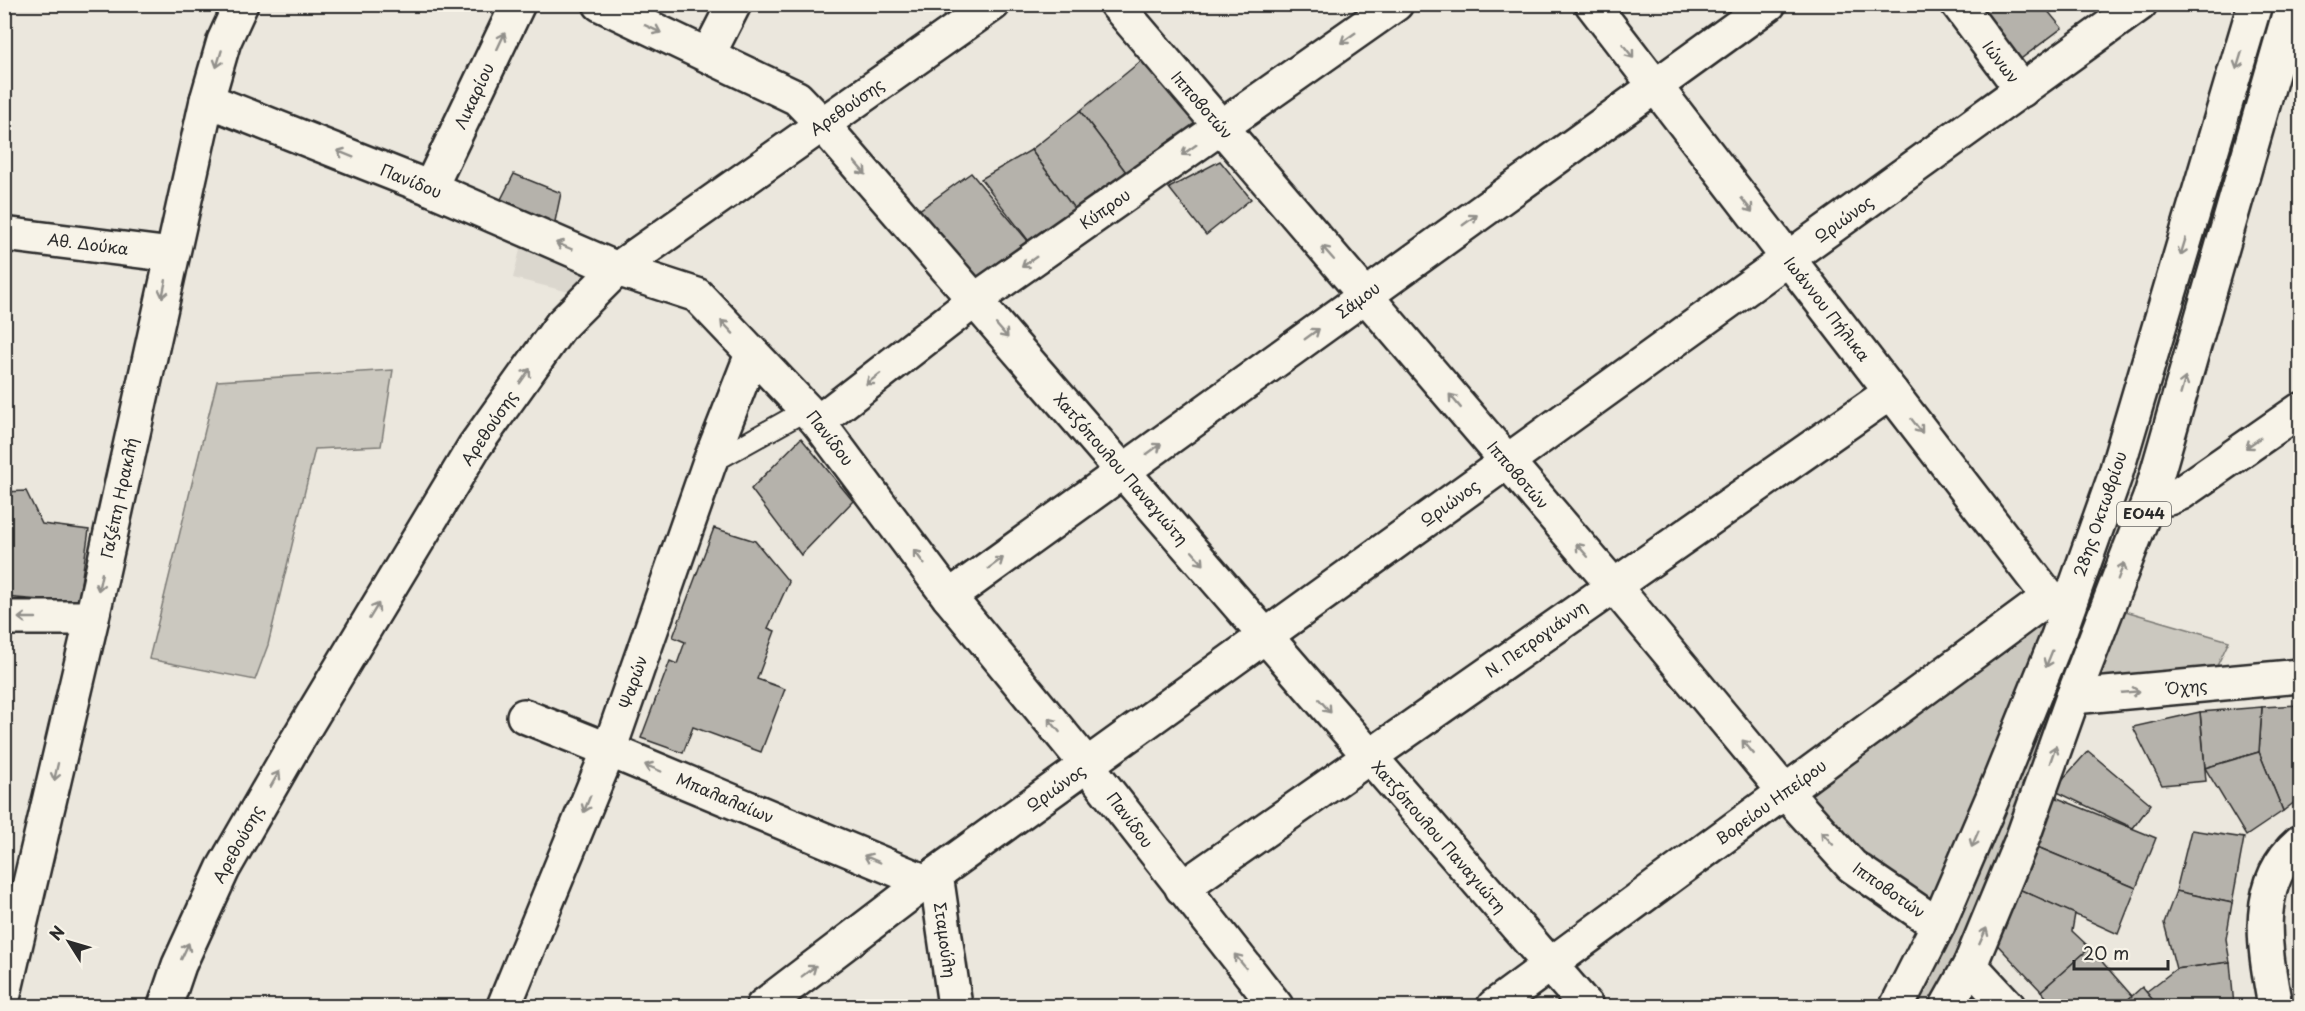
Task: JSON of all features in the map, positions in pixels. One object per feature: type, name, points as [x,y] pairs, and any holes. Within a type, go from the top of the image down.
[{"type":"street","name":"Γαζέπη Ηρακλή","points":[[4,993],[92,618],[207,100],[224,41],[241,4]]},
{"type":"street","name":"Λικαρίου","points":[[430,188],[518,4]]},
{"type":"street","name":"Χατζόπουλου Παναγιώτη","points":[[600,4],[797,98],[975,300],[1586,1006]]},
{"type":"street","points":[[708,55],[734,4]]},
{"type":"street","name":"Αρεθούσης","points":[[165,1006],[179,965],[223,869],[383,595],[474,447],[561,325],[617,269],[993,4]]},
{"type":"street","name":"Ιπποβοτών","points":[[1116,4],[1613,585],[1785,792],[1852,866],[1938,925]]},
{"type":"street","name":"Κύπρου","points":[[813,415],[1396,4]]},
{"type":"street","name":"Ιωάννου Πήλικα","points":[[1592,4],[1891,392],[2059,600]]},
{"type":"street","name":"Σάμου","points":[[949,597],[1769,4]]},
{"type":"street","name":"Ιώνων","points":[[1958,4],[2022,90]]},
{"type":"street","name":"Ωριώνος","points":[[763,1006],[931,878],[2140,4]]},
{"type":"street","name":"28ης Οκτωβρίου","points":[[1897,1006],[1938,925],[1994,797],[2057,639],[2059,600],[2115,476],[2255,4]]},
{"type":"street","name":"ΕΟ44","points":[[1947,1006],[1970,965],[2024,837],[2073,697],[2151,495],[2292,4]]},
{"type":"street","name":"Πανίδου","points":[[207,100],[430,188],[617,269],[697,295],[813,415],[949,597],[1088,765],[1276,1006]]},
{"type":"street","name":"Αθ. Δούκα","points":[[4,234],[172,255]]},
{"type":"street","name":"Ψαρών","points":[[504,1006],[609,750],[709,464],[752,354]]},
{"type":"street","name":"Ν. Πετρογιάννη","points":[[1182,888],[1891,392]]},
{"type":"street","points":[[2151,495],[2169,498],[2181,493],[2301,410]]},
{"type":"street","name":"Βορείου Ηπείρου","points":[[1494,1006],[1785,792],[2059,600]]},
{"type":"street","points":[[4,618],[92,618]]},
{"type":"street","name":"Όχης","points":[[2073,697],[2301,676]]},
{"type":"street","name":"Μπαλαλαίων","points":[[524,716],[931,878]]},
{"type":"street","points":[[2275,1006],[2265,950],[2264,927],[2267,904],[2274,875],[2282,861],[2301,842]]},
{"type":"street","name":"Σταμούλη","points":[[931,878],[955,1006]]},
{"type":"street","points":[[1970,965],[2008,1006]]},
{"type":"lane","points":[[709,464],[813,415]]},
{"type":"lane","points":[[2019,879],[2031,850]]},
{"type":"shaded area","points":[[522,242],[585,271],[573,293],[513,278]]},
{"type":"shaded area","points":[[393,370],[381,446],[315,449],[268,645],[255,680],[149,659],[217,381]]},
{"type":"shaded area","points":[[2049,597],[2042,674],[2073,697],[1947,1006],[1897,1006],[1938,925],[1785,792]]},
{"type":"shaded area","points":[[2108,606],[2229,641],[2214,672],[2073,697]]},
{"type":"building","points":[[1964,4],[2042,4],[2062,28],[2014,64]]},
{"type":"building","points":[[1147,56],[1200,126],[1132,180],[1080,111]]},
{"type":"building","points":[[1080,111],[1132,180],[1081,218],[1031,150]]},
{"type":"building","points":[[1031,150],[1081,218],[1038,253],[981,179]]},
{"type":"building","points":[[1220,161],[1251,199],[1206,235],[1169,188]]},
{"type":"building","points":[[971,173],[1038,253],[983,290],[918,211]]},
{"type":"building","points":[[514,174],[561,193],[553,231],[496,209]]},
{"type":"building","points":[[801,438],[853,501],[801,555],[751,489]]},
{"type":"building","points":[[26,491],[42,524],[89,530],[78,603],[4,597],[4,492]]},
{"type":"building","points":[[714,528],[755,541],[789,582],[768,628],[775,631],[757,679],[785,689],[761,752],[693,727],[683,753],[641,738],[670,661],[677,664],[685,642],[673,637]]},
{"type":"building","points":[[2300,705],[2300,798],[2283,811],[2259,752],[2262,707]]},
{"type":"building","points":[[2262,707],[2259,752],[2205,768],[2200,712]]},
{"type":"building","points":[[2200,712],[2206,781],[2162,785],[2133,727]]},
{"type":"building","points":[[2088,751],[2151,804],[2133,828],[2053,790]]},
{"type":"building","points":[[2259,752],[2283,811],[2246,836],[2205,768]]},
{"type":"building","points":[[2050,795],[2156,838],[2136,888],[2030,844]]},
{"type":"building","points":[[2191,830],[2244,838],[2232,903],[2176,891]]},
{"type":"building","points":[[2030,844],[2136,888],[2118,934],[2012,886]]},
{"type":"building","points":[[2012,886],[2075,914],[2072,931],[2090,948],[2041,991],[1990,937]]},
{"type":"building","points":[[2176,891],[2232,903],[2226,939],[2230,962],[2176,969],[2164,923]]},
{"type":"building","points":[[2090,948],[2132,996],[2121,1006],[2054,1006],[2041,991]]},
{"type":"building","points":[[2230,962],[2234,1006],[2158,1006],[2146,992],[2176,969]]},
{"type":"building","points":[[2142,987],[2158,1006],[2121,1006],[2132,996]]}]
